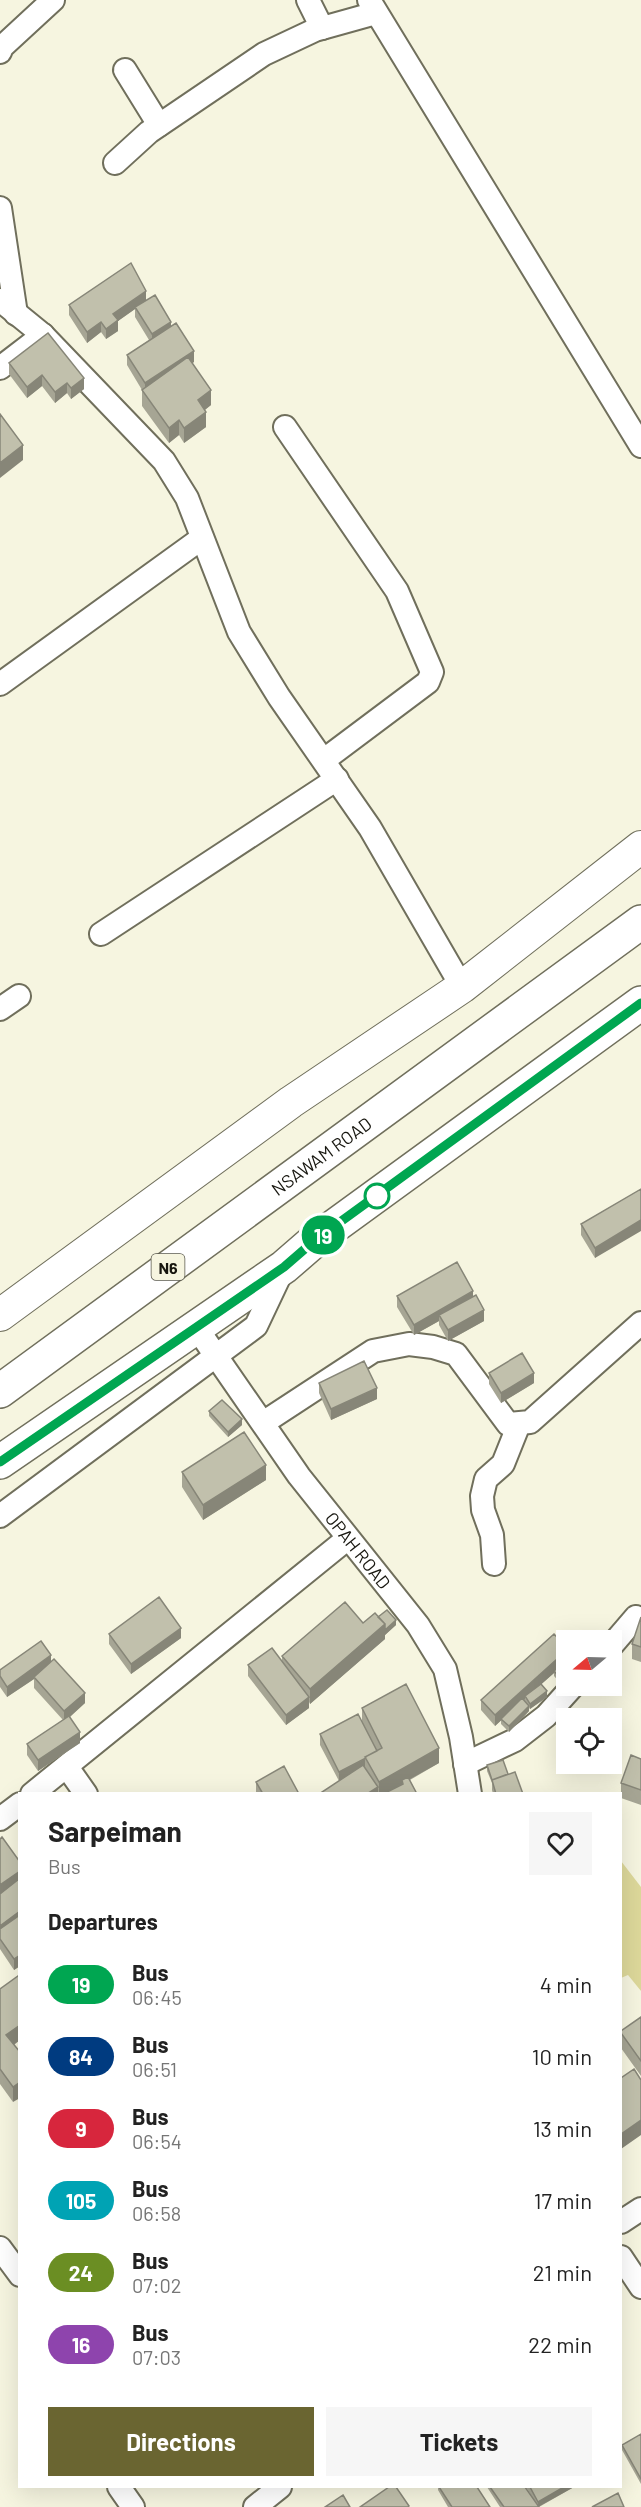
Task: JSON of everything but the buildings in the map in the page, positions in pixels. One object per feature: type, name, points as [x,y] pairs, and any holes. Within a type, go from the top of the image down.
[{"type":"highway","name":"NSAWAM ROAD","points":[[0,1391],[641,922]]},
{"type":"highway","points":[[0,1462],[284,1267],[314,1241],[641,1003]]},
{"type":"main road","points":[[0,1315],[291,1102],[462,987],[641,847]]},
{"type":"street","points":[[0,52],[2,47],[53,0]]},
{"type":"street","points":[[308,0],[322,28]]},
{"type":"street","points":[[115,163],[159,125],[224,83],[240,68],[372,6],[641,447]]},
{"type":"street","points":[[125,70],[159,125]]},
{"type":"street","points":[[0,207],[8,307],[43,335],[164,461],[187,498],[239,632],[279,697],[370,828],[462,987]]},
{"type":"street","points":[[0,369],[43,335]]},
{"type":"street","points":[[285,427],[397,591],[432,672],[428,682],[324,760]]},
{"type":"street","points":[[0,684],[202,538]]},
{"type":"street","points":[[101,934],[337,779]]},
{"type":"street","points":[[0,1009],[19,996]]},
{"type":"street","points":[[0,1515],[215,1354],[256,1326],[284,1267]]},
{"type":"street","points":[[263,1423],[373,1351],[409,1344],[433,1347],[456,1354],[508,1424],[530,1422],[641,1323]]},
{"type":"street","name":"OPAH ROAD","points":[[196,1327],[347,1539],[418,1624],[445,1669],[470,1792]]},
{"type":"street","points":[[494,1564],[492,1535],[482,1496],[486,1479],[503,1464],[519,1424]]},
{"type":"street","points":[[35,1792],[347,1539]]},
{"type":"street","points":[[622,1633],[636,1617]]},
{"type":"street","points":[[465,1764],[515,1740],[546,1716],[564,1696]]},
{"type":"street","points":[[67,1767],[85,1792]]},
{"type":"street","points":[[0,1820],[18,1806]]},
{"type":"street","points":[[622,2221],[641,2209]]},
{"type":"street","points":[[0,2248],[18,2272]]},
{"type":"street","points":[[622,2258],[641,2287]]},
{"type":"street","points":[[120,2488],[132,2507]]},
{"type":"street","points":[[255,2507],[279,2488]]},
{"type":"shaded area","points":[[622,1862],[641,1887],[641,1991],[628,1975],[622,1978]]},
{"type":"bus line","name":"19","points":[[0,1462],[284,1267],[314,1241],[641,1003]]}]
